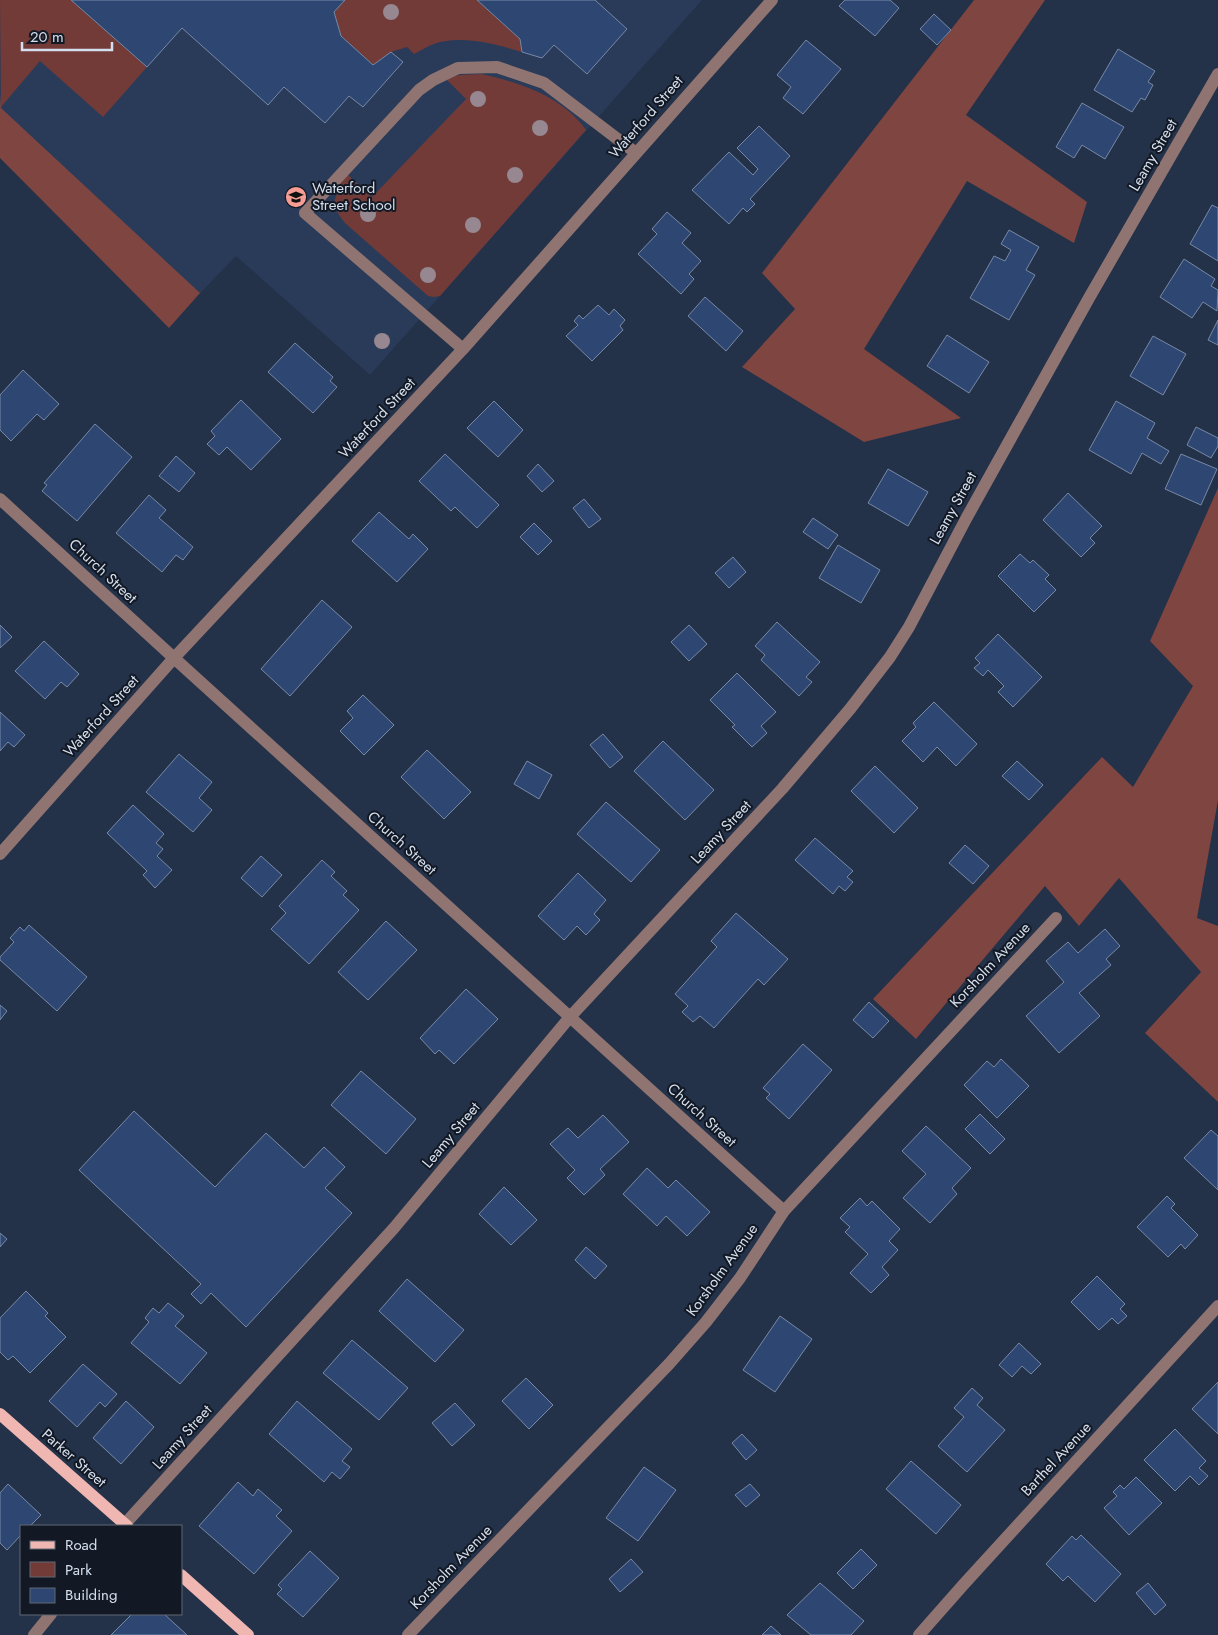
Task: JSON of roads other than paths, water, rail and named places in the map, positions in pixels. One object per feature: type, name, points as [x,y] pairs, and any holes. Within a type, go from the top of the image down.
[{"type":"main road","name":"Parker Street","points":[[0,1414],[124,1525]]},
{"type":"main road","points":[[182,1576],[248,1635]]},
{"type":"street","name":"Waterford Street","points":[[0,854],[174,658],[464,349],[768,1]]},
{"type":"street","points":[[464,349],[305,213],[419,90],[433,80],[458,68],[497,67],[544,83],[636,153]]},
{"type":"street","name":"Leamy Street","points":[[126,1525],[394,1228],[570,1018],[782,790],[828,736],[890,657],[909,627],[967,517],[1084,306],[1218,74]]},
{"type":"street","name":"Church Street","points":[[0,499],[784,1211]]},
{"type":"street","name":"Korsholm Avenue","points":[[408,1635],[669,1364],[706,1322],[740,1278],[784,1211],[1056,918]]},
{"type":"street","name":"Barthel Avenue","points":[[919,1635],[1218,1306]]},
{"type":"street","points":[[34,1635],[51,1615]]},
{"type":"place","name":"Waterford Street School","points":[[296,197]]}]
